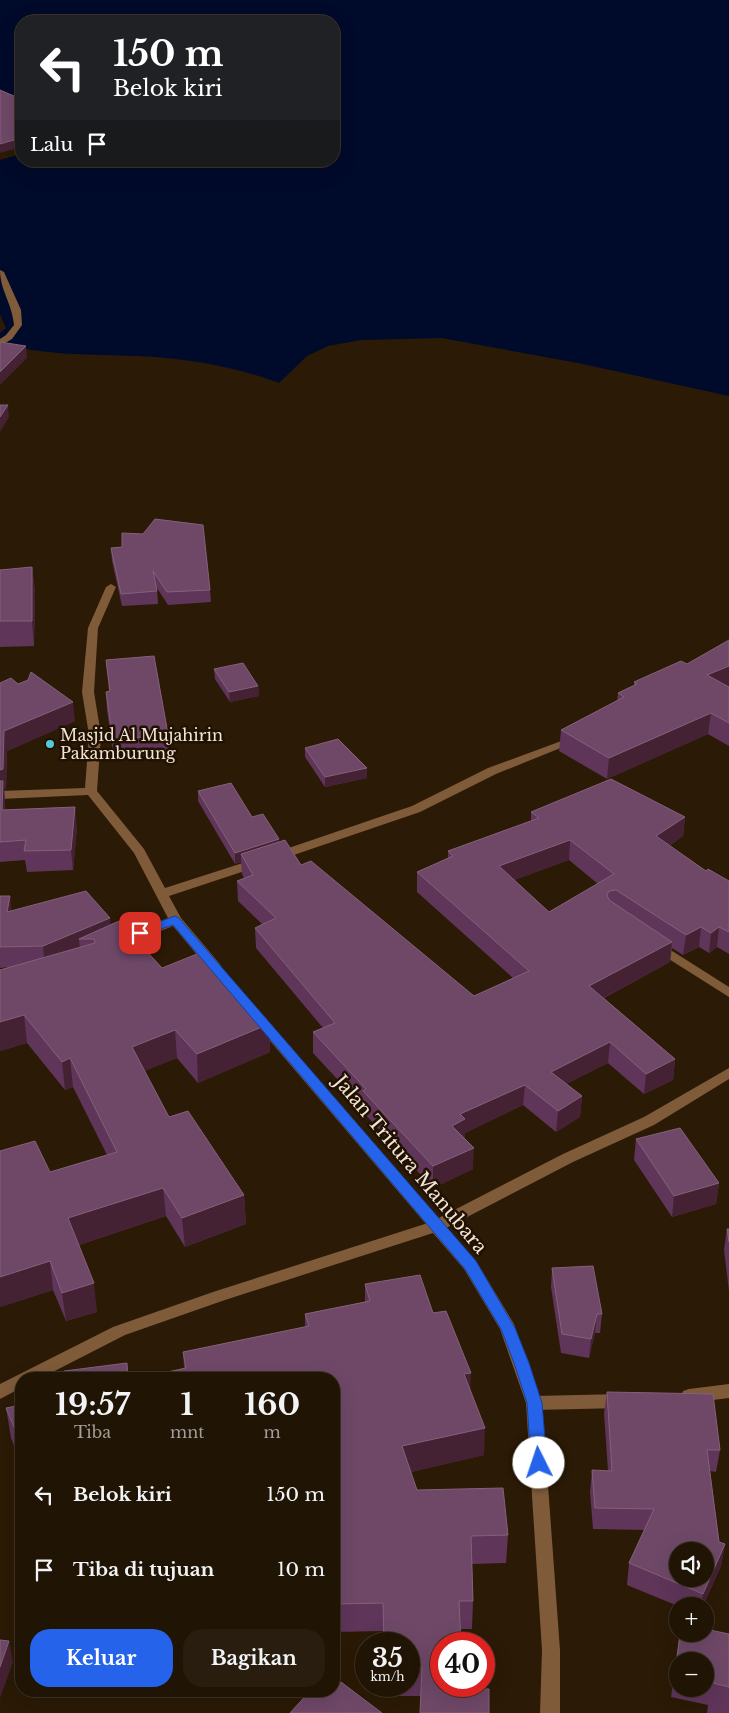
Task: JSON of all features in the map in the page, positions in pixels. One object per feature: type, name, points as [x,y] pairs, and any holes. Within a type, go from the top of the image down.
[{"type":"street","points":[[0,272],[17,310],[18,325],[0,343]]},
{"type":"street","points":[[111,587],[93,628],[88,692],[95,735],[91,791],[140,852],[175,920],[222,976]]},
{"type":"street","points":[[161,894],[338,837],[416,809],[492,771],[564,743]]},
{"type":"street","points":[[0,795],[91,791]]},
{"type":"street","points":[[104,950],[140,933],[175,920]]},
{"type":"street","points":[[643,936],[729,993]]},
{"type":"street","name":"Jalan Tritura Manubara","points":[[247,1006],[470,1265],[508,1328],[534,1403],[551,1650],[550,1713]]},
{"type":"street","points":[[36,1372],[119,1332],[219,1296],[436,1226],[568,1158],[649,1120],[729,1073]]},
{"type":"street","points":[[0,1392],[15,1383]]},
{"type":"street","points":[[670,1399],[729,1391]]},
{"type":"street","points":[[534,1403],[635,1401]]},
{"type":"water","points":[[0,0],[729,0],[729,396],[583,364],[442,338],[361,340],[328,346],[307,356],[279,383],[244,372],[191,361],[155,357],[51,352],[0,343],[0,333],[6,328],[0,314],[0,160],[15,156],[15,167],[340,167],[340,15],[15,15],[15,99],[0,92]]},
{"type":"building","points":[[0,90],[15,96],[15,140],[0,144]]},
{"type":"building","points":[[0,342],[26,346],[0,372]]},
{"type":"building","points":[[0,405],[8,405],[0,417]]},
{"type":"building","points":[[155,519],[203,525],[210,590],[167,592],[153,571],[157,591],[121,594],[111,548],[122,547],[122,533],[143,534]]},
{"type":"building","points":[[32,567],[32,621],[0,621],[0,570]]},
{"type":"building","points":[[729,640],[729,666],[707,675],[729,687],[729,723],[711,713],[609,758],[561,730],[624,697],[618,693],[637,684],[634,682],[681,661],[687,664]]},
{"type":"building","points":[[154,656],[168,734],[113,740],[106,692],[110,691],[106,660]]},
{"type":"building","points":[[243,663],[258,686],[229,692],[214,669]]},
{"type":"building","points":[[31,672],[73,702],[4,731],[3,769],[0,770],[0,683],[11,678],[18,684],[28,680]]},
{"type":"building","points":[[338,739],[367,768],[325,777],[305,748]]},
{"type":"building","points":[[611,779],[685,817],[656,836],[706,871],[708,869],[729,881],[729,932],[719,927],[711,933],[701,927],[686,935],[616,890],[609,891],[607,895],[609,900],[672,942],[589,986],[675,1059],[646,1074],[610,1042],[551,1072],[582,1096],[558,1111],[525,1085],[460,1114],[465,1119],[452,1126],[474,1148],[433,1166],[363,1091],[366,1089],[313,1032],[335,1023],[255,928],[276,918],[237,881],[253,875],[241,854],[285,840],[301,865],[311,861],[474,996],[529,971],[417,872],[453,856],[448,851],[539,818],[531,812]],"holes":[[[570,840],[614,874],[549,912],[499,866]]]},
{"type":"building","points":[[0,781],[3,781],[2,810],[75,807],[71,850],[24,851],[26,840],[0,842]]},
{"type":"building","points":[[231,783],[252,817],[263,814],[279,839],[235,853],[198,791]]},
{"type":"building","points":[[86,891],[110,918],[43,946],[0,947],[0,896],[10,896],[7,912]]},
{"type":"building","points":[[119,921],[162,968],[202,952],[269,1024],[197,1054],[175,1030],[132,1047],[169,1117],[188,1111],[244,1195],[182,1218],[163,1188],[68,1218],[94,1283],[62,1293],[50,1261],[0,1277],[0,1151],[35,1141],[50,1172],[117,1152],[70,1058],[62,1062],[24,1015],[0,1022],[0,970],[95,943],[94,939],[79,939]]},
{"type":"building","points":[[680,1128],[719,1183],[674,1196],[636,1139]]},
{"type":"building","points":[[593,1266],[602,1314],[597,1314],[591,1339],[562,1334],[552,1268]]},
{"type":"building","points":[[420,1275],[433,1313],[446,1311],[471,1373],[464,1374],[485,1428],[402,1446],[417,1490],[503,1488],[508,1535],[471,1536],[473,1601],[459,1601],[460,1632],[430,1632],[430,1697],[489,1697],[489,1713],[420,1713],[422,1668],[420,1668],[420,1632],[384,1632],[383,1603],[340,1604],[340,1372],[168,1372],[186,1368],[183,1352],[309,1326],[305,1314],[370,1301],[365,1284]]},
{"type":"building","points":[[127,1363],[128,1372],[64,1372]]},
{"type":"building","points":[[607,1392],[713,1394],[720,1450],[707,1450],[719,1542],[725,1544],[714,1569],[714,1542],[669,1542],[669,1580],[629,1563],[654,1509],[595,1508],[592,1470],[612,1471]]},
{"type":"building","points":[[15,1406],[15,1430],[6,1408]]},
{"type":"building","points":[[686,1587],[706,1587],[703,1594]]},
{"type":"building","points":[[714,1631],[729,1634],[729,1687],[714,1683],[714,1652],[678,1652],[679,1642],[714,1642]]},
{"type":"building","points":[[0,1640],[9,1641],[0,1667]]},
{"type":"building","points":[[341,1682],[355,1693],[355,1697],[361,1697],[382,1713],[290,1713],[305,1697],[340,1697]]},
{"type":"place","name":"Masjid Al Mujahirin Pakamburung","points":[[50,744]]},
{"type":"route","points":[[140,933],[175,920],[470,1265],[508,1328],[522,1363],[534,1403],[539,1463]]}]
